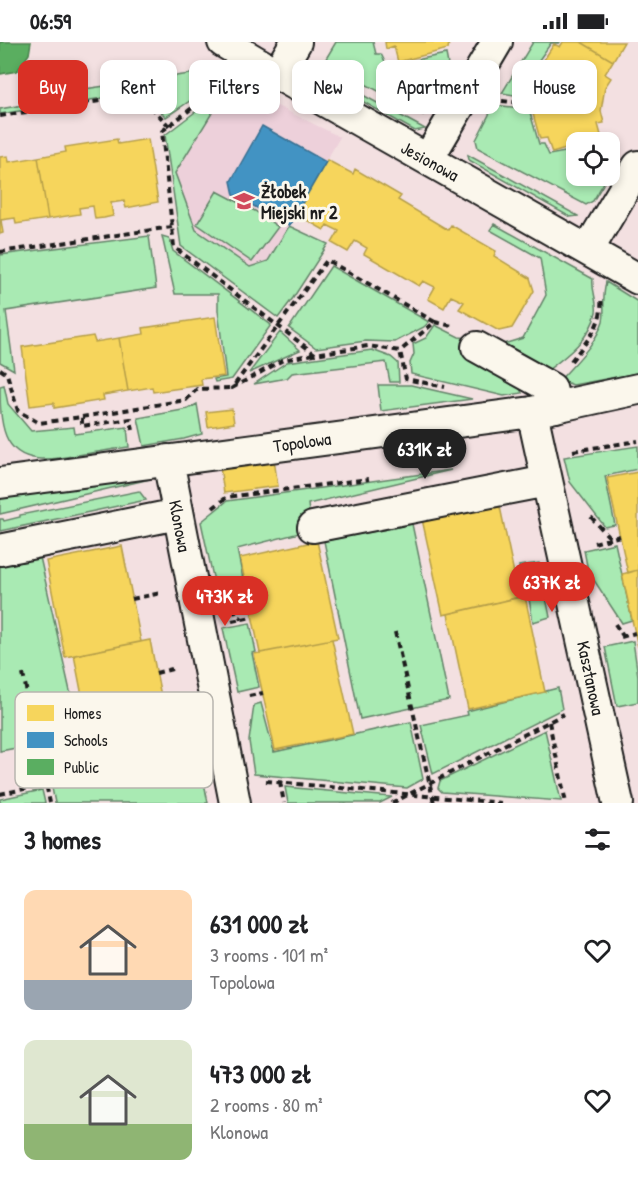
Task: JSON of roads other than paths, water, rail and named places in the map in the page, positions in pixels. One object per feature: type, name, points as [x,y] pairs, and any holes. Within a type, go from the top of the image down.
[{"type":"street","name":"Jesionowa","points":[[223,42],[253,60]]},
{"type":"street","points":[[280,69],[296,42]]},
{"type":"street","points":[[428,159],[497,42]]},
{"type":"street","name":"Jesionowa","points":[[280,76],[638,279]]},
{"type":"street","points":[[588,250],[638,166]]},
{"type":"street","points":[[477,347],[546,402]]},
{"type":"street","name":"Topolowa","points":[[0,483],[638,389]]},
{"type":"street","name":"Kasztanowa","points":[[546,402],[548,480],[618,803]]},
{"type":"street","name":"Klonowa","points":[[168,460],[236,803]]},
{"type":"street","points":[[313,527],[548,480]]},
{"type":"street","points":[[0,550],[178,514]]},
{"type":"place","name":"Żłobek Miejski nr 2","points":[[244,201]]}]
